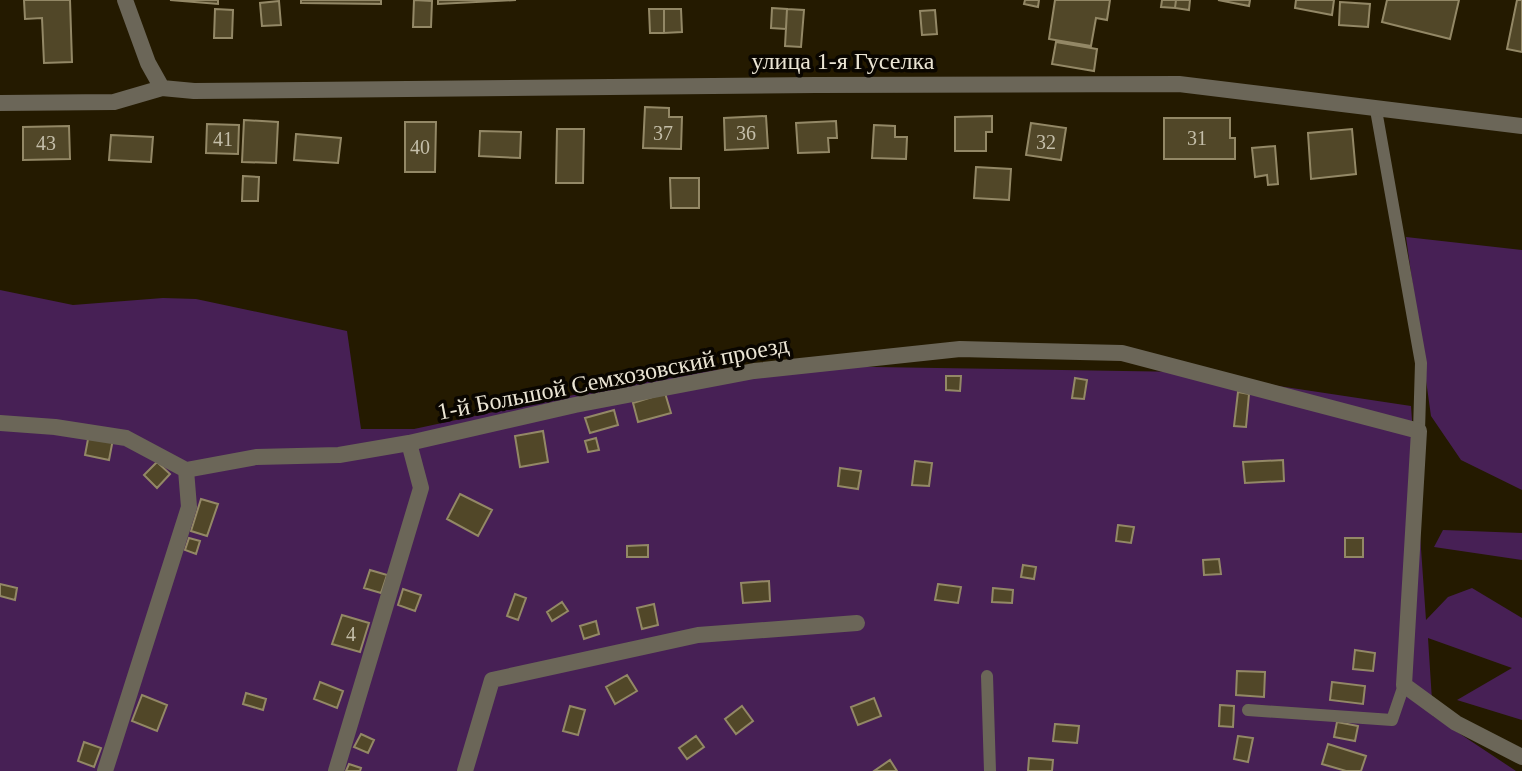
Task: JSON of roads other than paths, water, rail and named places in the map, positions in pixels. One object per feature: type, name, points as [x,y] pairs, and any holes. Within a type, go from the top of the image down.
[{"type":"street","points":[[125,0],[148,63],[162,88]]},
{"type":"street","name":"улица 1-я Гуселка","points":[[0,103],[114,102],[162,88],[194,91],[1179,84],[1522,126]]},
{"type":"street","name":"1-й Большой Семхозовский проезд","points":[[186,470],[256,457],[339,455],[409,443],[575,405],[754,371],[960,349],[1122,353],[1419,431]]},
{"type":"street","points":[[0,423],[55,427],[126,438],[186,470],[189,507],[105,771]]},
{"type":"street","points":[[1419,431],[1404,685],[1456,723],[1522,757]]},
{"type":"street","points":[[336,771],[421,488],[409,443]]},
{"type":"street","points":[[465,771],[492,680],[698,635],[857,623]]},
{"type":"lane","points":[[1376,110],[1421,363],[1419,431]]},
{"type":"lane","points":[[987,676],[990,771]]},
{"type":"lane","points":[[1248,710],[1392,720],[1404,685]]}]
